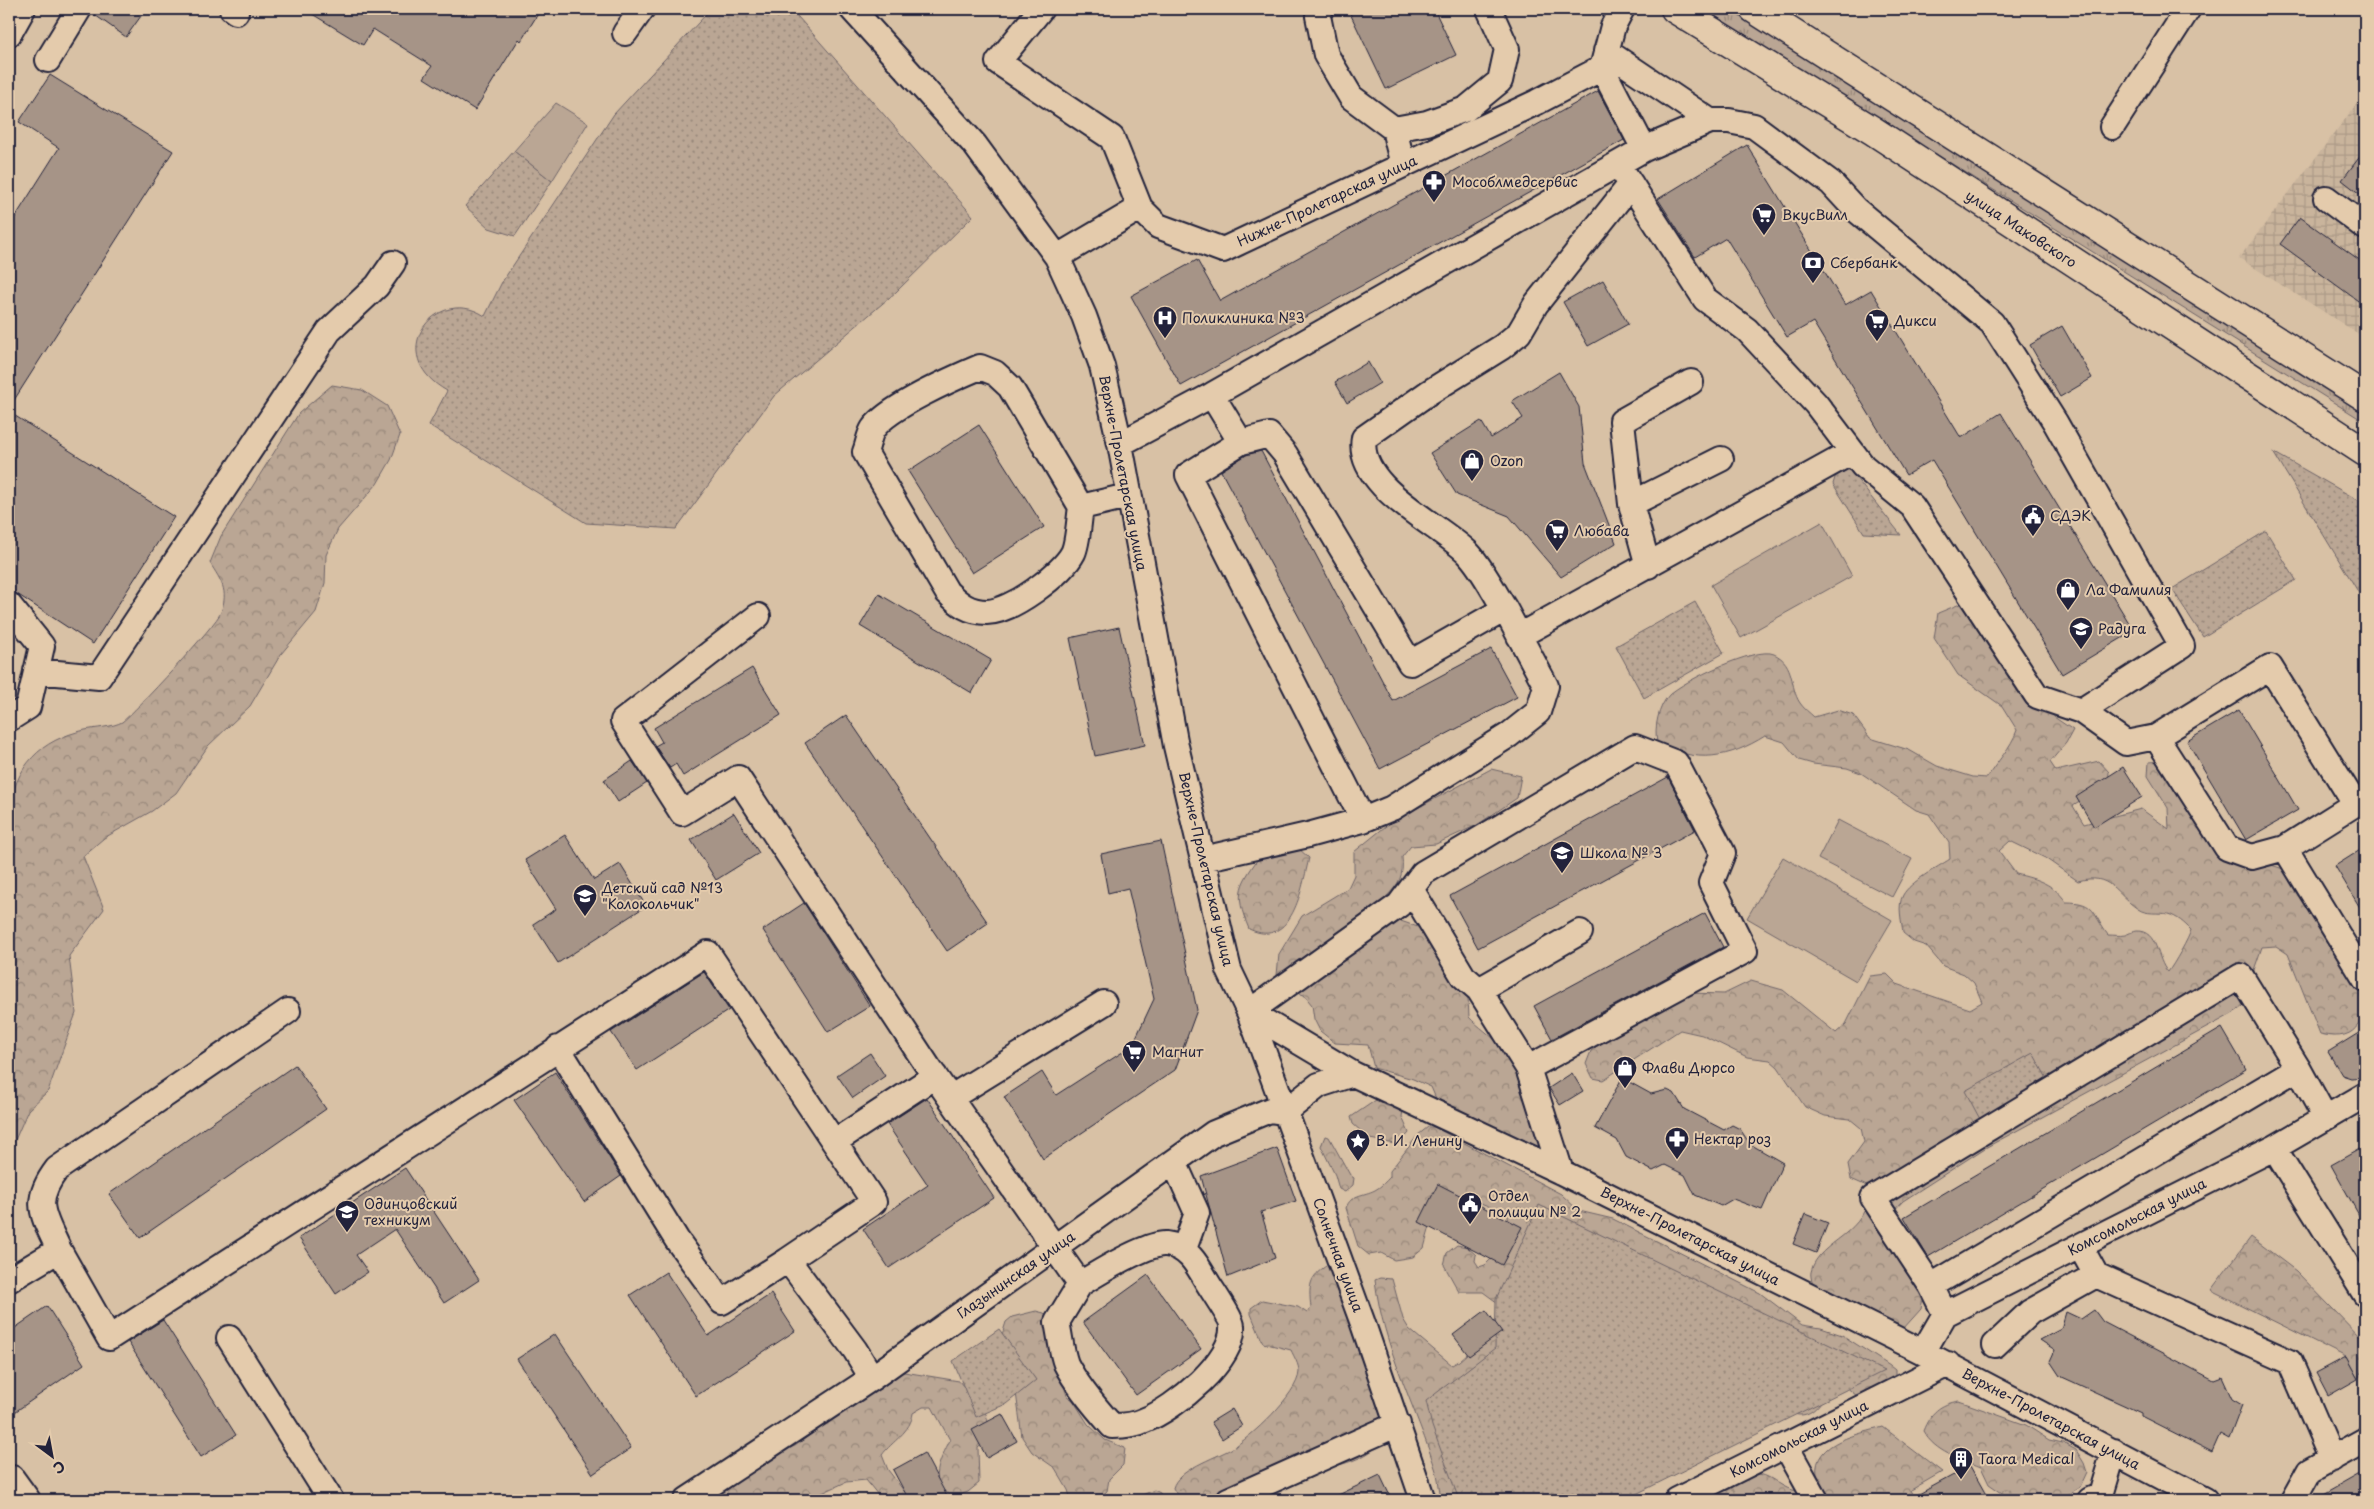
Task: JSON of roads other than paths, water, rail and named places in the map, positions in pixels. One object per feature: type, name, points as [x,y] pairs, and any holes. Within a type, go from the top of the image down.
[{"type":"main road","name":"улица Маковского","points":[[1675,9],[1872,130],[2365,452]]},
{"type":"main road","points":[[1754,9],[2365,397]]},
{"type":"street","points":[[9,34],[23,9]]},
{"type":"street","points":[[48,60],[79,9]]},
{"type":"street","points":[[625,33],[642,9]]},
{"type":"street","name":"Верхне-Пролетарская улица","points":[[852,9],[975,145],[1057,258],[1084,316],[1102,366],[1120,444],[1128,496],[1176,746],[1229,970],[1248,1012],[1353,1074],[1561,1172],[1948,1364],[2205,1500]]},
{"type":"street","points":[[1041,9],[998,62],[1112,138],[1140,208],[1057,258]]},
{"type":"street","points":[[1321,9],[1318,16],[1326,55],[1351,97],[1394,129],[1403,166]]},
{"type":"street","points":[[1394,129],[1426,123],[1466,109],[1500,81],[1508,49],[1490,9]]},
{"type":"street","points":[[1622,9],[1613,26],[1604,60],[1644,149]]},
{"type":"street","points":[[2112,127],[2188,9]]},
{"type":"street","points":[[1604,60],[1710,120],[1754,126],[1830,183],[1855,209],[1992,323],[2055,422],[2182,646],[2081,711]]},
{"type":"street","name":"Нижне-Пролетарская улица","points":[[1140,208],[1158,226],[1223,250],[1537,102],[1604,60]]},
{"type":"street","points":[[1120,444],[1212,395],[1644,149],[1710,120]]},
{"type":"street","points":[[1618,164],[1705,299],[1747,330],[1816,404],[1862,466],[1912,506],[2037,696],[2081,711],[2126,743],[2156,737],[2270,667],[2360,805],[2285,848],[2252,856],[2227,848],[2156,737]]},
{"type":"street","points":[[1203,859],[1308,835],[1363,820],[1392,808],[1509,735],[1538,712],[1546,686],[1505,609],[1468,553],[1390,494],[1371,470],[1362,449],[1364,438],[1419,399],[1502,347],[1519,333],[1536,304],[1631,184]]},
{"type":"street","points":[[2326,198],[2365,227]]},
{"type":"street","points":[[36,671],[99,677],[329,332],[377,286],[393,263]]},
{"type":"street","points":[[980,367],[996,373],[1010,387],[1081,507],[1074,552],[1046,584],[1004,609],[987,612],[962,607],[948,592],[866,452],[873,429],[893,412],[947,382],[980,367]]},
{"type":"street","points":[[1648,566],[1631,504],[1622,422],[1691,382]]},
{"type":"street","points":[[1212,395],[1234,433]]},
{"type":"street","points":[[1363,820],[1188,475],[1241,442],[1269,435],[1285,454],[1410,663],[1505,609]]},
{"type":"street","points":[[1519,636],[1852,452]]},
{"type":"street","points":[[1631,504],[1721,459]]},
{"type":"street","points":[[1081,507],[1128,496]]},
{"type":"street","points":[[9,605],[42,646],[28,707],[9,719]]},
{"type":"street","points":[[758,616],[623,721],[682,813],[738,778],[935,1076],[1080,1284]]},
{"type":"street","points":[[1248,1012],[1399,905],[1423,873],[1636,747],[1676,763],[1723,853],[1711,883],[1745,951],[1528,1068]]},
{"type":"street","points":[[2285,848],[2365,979]]},
{"type":"street","points":[[1411,889],[1463,976],[1479,990],[1528,1068],[1561,1172]]},
{"type":"street","points":[[1479,990],[1580,932]]},
{"type":"street","points":[[288,1011],[56,1169],[45,1184],[40,1206],[60,1250],[109,1338],[558,1048],[708,953],[874,1202],[722,1302],[677,1240],[558,1048]]},
{"type":"street","points":[[1923,1352],[1945,1314],[1931,1286],[1873,1198],[2240,976],[2298,1068],[2325,1117]]},
{"type":"street","points":[[950,1098],[1104,1002]]},
{"type":"street","name":"Солнечная улица","points":[[1248,1012],[1398,1424],[1423,1500]]},
{"type":"street","points":[[1931,1286],[2298,1068]]},
{"type":"street","points":[[1285,1112],[1318,1085],[1353,1074]]},
{"type":"street","points":[[834,1142],[935,1076]]},
{"type":"street","name":"Комсомольская улица","points":[[1945,1314],[2274,1148],[2365,1095]]},
{"type":"street","name":"Глазынинская улица","points":[[687,1500],[872,1378],[1214,1133],[1270,1110],[1285,1112]]},
{"type":"street","points":[[2274,1148],[2365,1294]]},
{"type":"street","points":[[1174,1162],[1197,1213],[1184,1249]]},
{"type":"street","points":[[1165,1244],[1184,1249],[1197,1264],[1233,1325],[1230,1345],[1219,1363],[1174,1404],[1146,1420],[1126,1426],[1112,1426],[1098,1411],[1066,1363],[1057,1322],[1080,1284],[1137,1253],[1165,1244]]},
{"type":"street","points":[[2080,1246],[2096,1275],[2290,1362],[2332,1459]]},
{"type":"street","points":[[9,1280],[60,1250]]},
{"type":"street","points":[[788,1260],[855,1350],[872,1378]]},
{"type":"street","points":[[1995,1344],[2030,1312],[2096,1275]]},
{"type":"street","points":[[229,1338],[331,1500]]},
{"type":"street","name":"Комсомольская улица","points":[[1677,1500],[1948,1364]]},
{"type":"street","points":[[1228,1500],[1398,1424]]},
{"type":"street","points":[[2294,1500],[2309,1471],[2365,1440]]},
{"type":"street","points":[[1786,1446],[1816,1500]]},
{"type":"street","points":[[2098,1498],[2114,1451]]},
{"type":"street","points":[[9,1480],[12,1478],[28,1500]]},
{"type":"place","name":"Мособлмедсервис","points":[[1434,203]]},
{"type":"place","name":"ВкусВилл","points":[[1764,236]]},
{"type":"place","name":"Сбербанк","points":[[1813,284]]},
{"type":"place","name":"Поликлиника №3","points":[[1165,339]]},
{"type":"place","name":"Дикси","points":[[1877,342]]},
{"type":"place","name":"Ozon","points":[[1472,482]]},
{"type":"place","name":"СДЭК","points":[[2033,537]]},
{"type":"place","name":"Любава","points":[[1557,552]]},
{"type":"place","name":"Ла Фамилия","points":[[2068,611]]},
{"type":"place","name":"Радуга","points":[[2081,650]]},
{"type":"place","name":"Школа № 3","points":[[1562,874]]},
{"type":"place","name":"Детский сад №13 \"Колокольчик\"","points":[[585,917]]},
{"type":"place","name":"Магнит","points":[[1134,1073]]},
{"type":"place","name":"Флави Дюрсо","points":[[1625,1089]]},
{"type":"place","name":"Нектар роз","points":[[1677,1160]]},
{"type":"place","name":"В. И. Ленину","points":[[1358,1162]]},
{"type":"place","name":"Отдел полиции № 2","points":[[1470,1225]]},
{"type":"place","name":"Одинцовский техникум","points":[[347,1233]]},
{"type":"place","name":"Taora Medical","points":[[1961,1480]]}]
